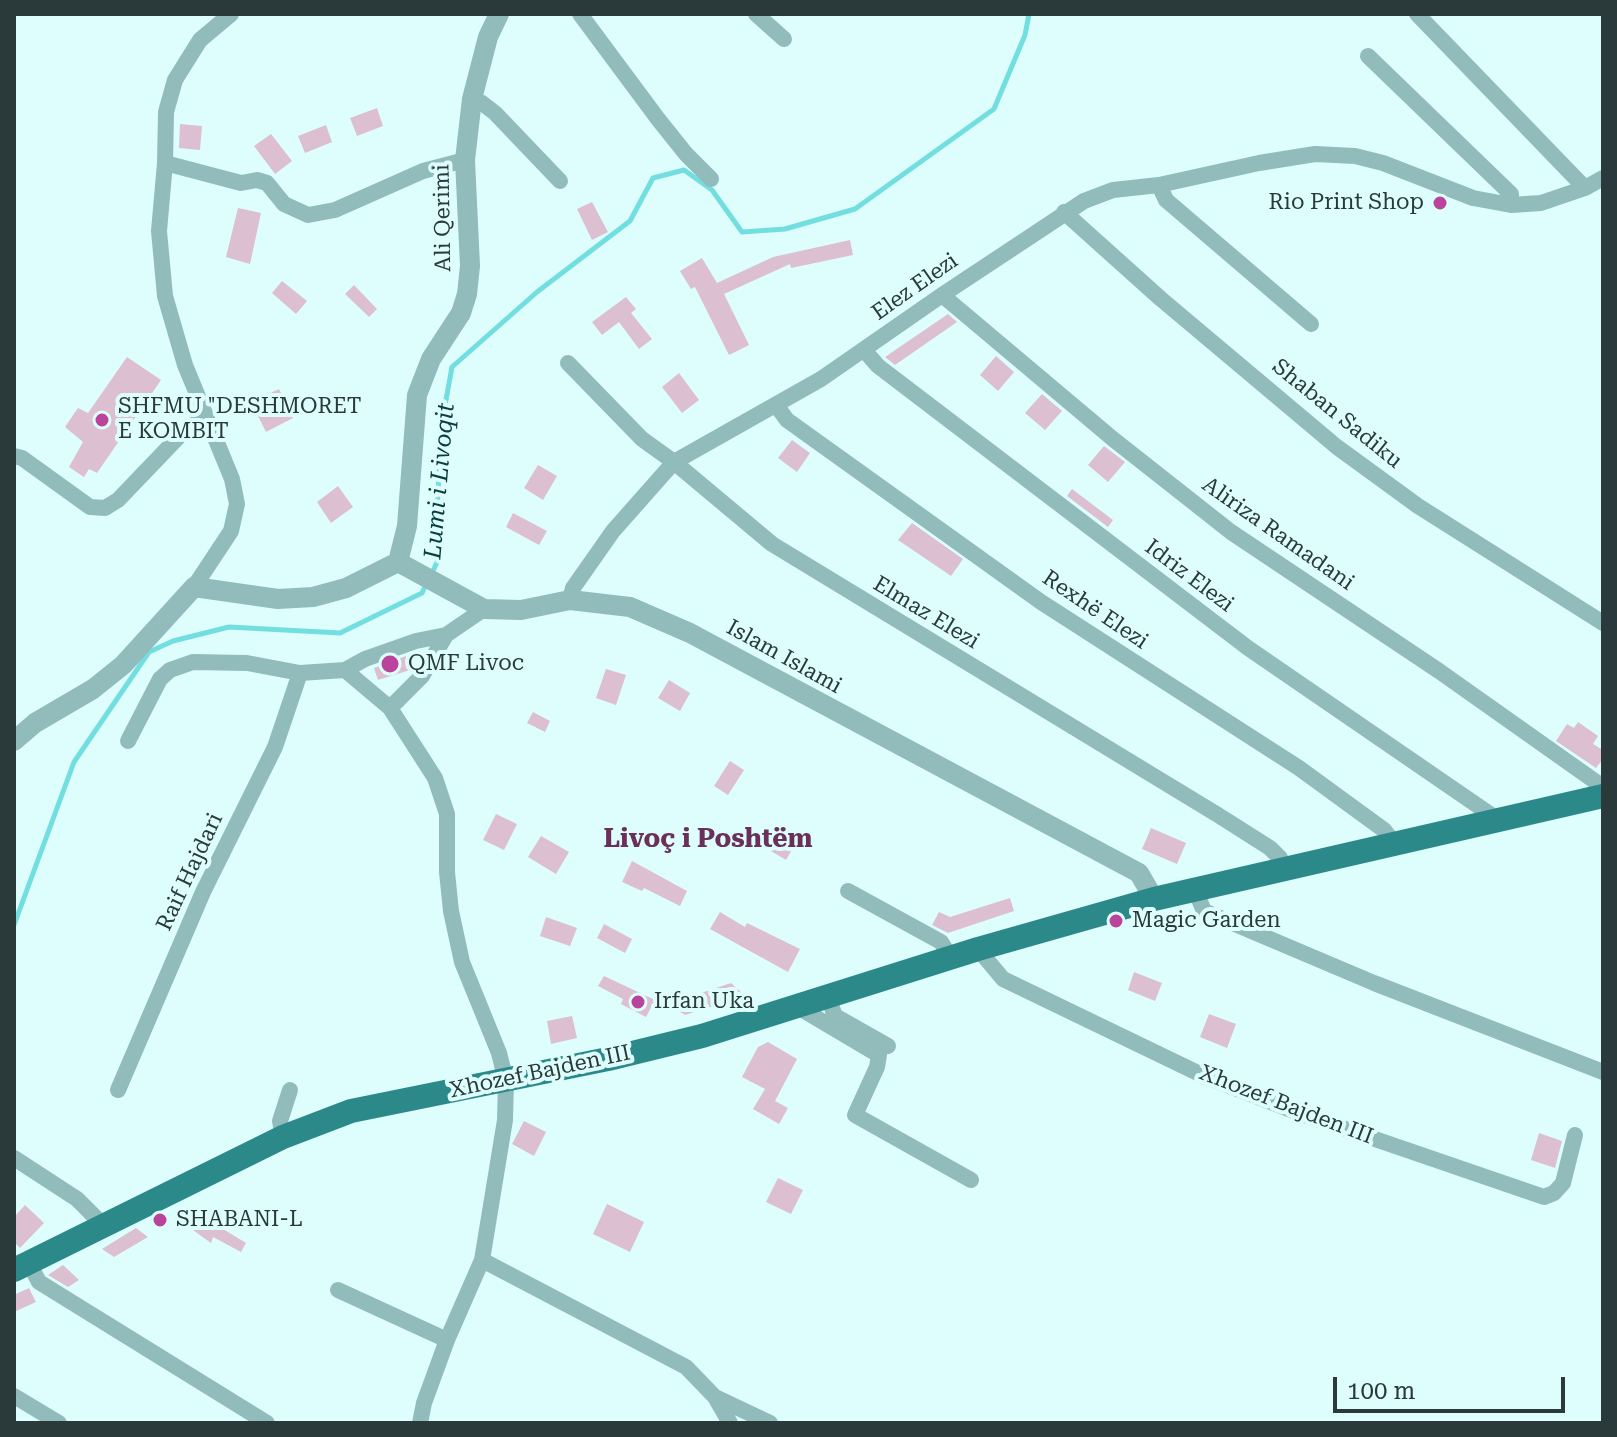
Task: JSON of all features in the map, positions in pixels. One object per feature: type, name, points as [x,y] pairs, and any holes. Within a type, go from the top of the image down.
[{"type":"main road","name":"Xhozef Bajden III","points":[[21,1267],[283,1137],[351,1111],[506,1081],[675,1042],[798,1007],[978,949],[1154,899],[1500,821],[1603,793]]},
{"type":"street","points":[[14,741],[35,723],[93,689],[123,665],[194,587],[231,531],[237,504],[232,479],[185,365],[165,296],[159,231],[166,112],[175,80],[200,40],[231,14]]},
{"type":"street","name":"Ali Qerimi","points":[[404,566],[417,395],[431,359],[461,313],[467,294],[469,252],[465,160],[472,99],[488,37],[499,14]]},
{"type":"street","points":[[580,14],[668,131],[711,179]]},
{"type":"street","points":[[756,14],[784,39]]},
{"type":"street","points":[[1417,14],[1585,188]]},
{"type":"street","points":[[1368,56],[1511,194],[1511,205]]},
{"type":"street","points":[[472,99],[495,113],[560,181]]},
{"type":"street","name":"Elez Elezi","points":[[570,600],[573,588],[613,531],[674,462],[821,379],[1084,201],[1113,190],[1159,185],[1301,156],[1355,156],[1383,163],[1473,198],[1511,205],[1541,203],[1602,179]]},
{"type":"street","points":[[165,163],[241,183],[257,180],[267,183],[284,204],[308,215],[335,210],[423,171],[465,160]]},
{"type":"street","points":[[1159,185],[1166,200],[1311,324]]},
{"type":"street","name":"Shaban Sadiku","points":[[1064,212],[1161,299],[1337,447],[1418,506],[1603,623]]},
{"type":"street","name":"Aliriza Ramadani","points":[[942,295],[1113,439],[1231,532],[1439,671],[1596,782],[1603,793]]},
{"type":"street","name":"Idriz Elezi","points":[[864,350],[878,366],[1236,639],[1500,821]]},
{"type":"street","name":"Elmaz Elezi","points":[[568,363],[642,439],[772,544],[1270,848],[1280,858],[1284,869]]},
{"type":"street","name":"Rexhë Elezi","points":[[776,405],[787,420],[1041,602],[1299,768],[1384,830],[1395,844]]},
{"type":"street","points":[[14,456],[22,458],[90,507],[105,508],[118,500],[188,427],[206,420]]},
{"type":"street","points":[[128,741],[141,722],[160,679],[170,670],[193,662],[247,663],[300,673],[345,670],[365,659],[416,641],[446,635],[484,609],[404,566],[313,597],[278,599],[194,587]]},
{"type":"street","name":"Islam Islami","points":[[484,609],[521,610],[570,600],[630,607],[690,633],[1139,873],[1154,899]]},
{"type":"street","points":[[390,708],[422,676],[446,635]]},
{"type":"street","points":[[345,670],[390,708],[435,778],[447,814],[448,885],[462,962],[499,1053],[506,1081],[505,1120],[482,1260],[447,1340],[420,1423]]},
{"type":"street","name":"Raif Hajdari","points":[[118,1090],[203,892],[275,747],[300,673]]},
{"type":"street","points":[[1195,890],[1204,911],[1374,983],[1603,1072]]},
{"type":"street","points":[[848,891],[941,942],[951,958]]},
{"type":"street","name":"Xhozef Bajden III","points":[[978,949],[1003,979],[1202,1075],[1299,1113],[1544,1197],[1554,1193],[1563,1183],[1575,1135]]},
{"type":"street","points":[[828,997],[835,1016],[888,1046]]},
{"type":"street","points":[[798,1007],[879,1055],[877,1067],[855,1115],[971,1180]]},
{"type":"street","points":[[283,1137],[280,1121],[290,1090]]},
{"type":"street","points":[[14,1158],[77,1199],[104,1226]]},
{"type":"street","points":[[482,1260],[686,1367],[715,1397],[730,1423]]},
{"type":"street","points":[[21,1267],[39,1282],[267,1423]]},
{"type":"street","points":[[338,1290],[447,1340]]},
{"type":"street","points":[[14,1396],[59,1423]]},
{"type":"street","points":[[715,1397],[770,1423]]},
{"type":"building","points":[[377,108],[383,126],[357,136],[350,118]]},
{"type":"building","points":[[180,124],[202,126],[200,150],[179,148]]},
{"type":"building","points":[[326,125],[332,142],[305,153],[298,136]]},
{"type":"building","points":[[271,134],[292,161],[275,174],[254,146]]},
{"type":"building","points":[[592,202],[608,232],[592,240],[577,209]]},
{"type":"building","points":[[238,208],[261,213],[250,264],[226,257]]},
{"type":"building","points":[[850,240],[853,255],[791,268],[790,264],[724,294],[749,345],[729,355],[695,287],[691,289],[680,271],[702,258],[717,283],[773,257]]},
{"type":"building","points":[[282,281],[307,301],[296,314],[272,293]]},
{"type":"building","points":[[354,285],[377,309],[369,317],[345,294]]},
{"type":"building","points":[[626,297],[636,309],[631,313],[652,339],[639,349],[619,322],[602,335],[592,322]]},
{"type":"building","points":[[948,314],[957,322],[895,365],[885,357]]},
{"type":"building","points":[[996,356],[1014,372],[998,391],[980,375]]},
{"type":"building","name":"SHFMU \"DESHMORET E KOMBIT","points":[[127,357],[161,380],[97,473],[89,469],[84,477],[69,467],[83,442],[65,427],[78,408],[88,413]]},
{"type":"building","points":[[679,373],[699,400],[682,413],[662,387]]},
{"type":"building","points":[[279,389],[293,418],[266,432],[251,402]]},
{"type":"building","points":[[1042,394],[1062,411],[1045,430],[1025,413]]},
{"type":"building","points":[[792,440],[810,453],[797,472],[778,458]]},
{"type":"building","points":[[1104,446],[1125,462],[1108,482],[1088,465]]},
{"type":"building","points":[[538,465],[557,476],[543,500],[524,488]]},
{"type":"building","points":[[338,486],[353,507],[331,523],[317,502]]},
{"type":"building","points":[[1072,489],[1113,520],[1108,527],[1067,496]]},
{"type":"building","points":[[513,513],[547,531],[539,545],[506,527]]},
{"type":"building","points":[[912,523],[963,559],[951,576],[898,540]]},
{"type":"building","points":[[406,656],[410,670],[378,680],[374,668]]},
{"type":"building","points":[[606,669],[626,675],[616,705],[596,698]]},
{"type":"building","points":[[669,680],[690,693],[680,711],[658,698]]},
{"type":"building","points":[[533,712],[550,721],[545,732],[527,723]]},
{"type":"building","points":[[1578,722],[1598,736],[1593,744],[1603,750],[1603,759],[1596,768],[1556,741],[1567,724],[1574,728]]},
{"type":"building","points":[[730,761],[744,770],[728,795],[714,786]]},
{"type":"building","points":[[496,814],[517,824],[504,850],[483,840]]},
{"type":"building","points":[[1151,828],[1186,843],[1177,864],[1142,849]]},
{"type":"building","points":[[768,829],[794,846],[786,860],[759,844]]},
{"type":"building","points":[[541,836],[569,852],[556,874],[528,857]]},
{"type":"building","points":[[632,861],[687,891],[680,906],[644,888],[642,891],[622,882]]},
{"type":"building","points":[[1010,898],[1014,911],[948,933],[932,925],[939,912],[950,917]]},
{"type":"building","points":[[720,912],[745,927],[747,923],[800,949],[788,972],[710,929]]},
{"type":"building","points":[[546,917],[577,928],[570,946],[540,936]]},
{"type":"building","points":[[604,924],[632,939],[625,953],[597,938]]},
{"type":"building","points":[[1134,972],[1162,983],[1155,1001],[1128,990]]},
{"type":"building","name":"Irfan Uka","points":[[604,976],[655,1000],[646,1017],[621,1004],[623,999],[598,986]]},
{"type":"building","points":[[731,983],[745,996],[685,1015],[668,1004]]},
{"type":"building","points":[[1209,1014],[1236,1024],[1227,1048],[1200,1037]]},
{"type":"building","points":[[572,1016],[577,1038],[551,1044],[547,1021]]},
{"type":"building","points":[[768,1042],[797,1059],[775,1101],[788,1108],[779,1124],[753,1109],[765,1089],[742,1077],[758,1047]]},
{"type":"building","points":[[524,1121],[546,1132],[534,1156],[512,1144]]},
{"type":"building","points":[[1539,1133],[1562,1141],[1555,1168],[1531,1160]]},
{"type":"building","points":[[778,1178],[803,1190],[791,1214],[766,1202]]},
{"type":"building","points":[[607,1204],[644,1222],[630,1252],[593,1234]]},
{"type":"building","points":[[25,1205],[44,1223],[20,1248],[14,1242],[14,1217]]},
{"type":"building","points":[[192,1210],[246,1243],[241,1252],[213,1237],[211,1243],[193,1230],[195,1225],[188,1221]]},
{"type":"building","points":[[136,1228],[148,1237],[114,1257],[102,1249]]},
{"type":"building","points":[[63,1265],[79,1280],[68,1287],[48,1275]]},
{"type":"building","points":[[29,1288],[36,1302],[14,1312],[14,1295]]},
{"type":"waterway","name":"Lumi i Livoqit","points":[[432,573],[439,558],[436,528],[442,422],[452,367],[537,292],[630,221],[653,178],[684,170],[712,190],[742,232],[785,229],[855,209],[994,109],[1025,35],[1029,14]]},
{"type":"waterway","name":"Lumi i Livoqit","points":[[14,925],[74,762],[149,652],[173,641],[229,627],[340,633],[422,593],[427,582]]},
{"type":"place","name":"Rio Print Shop","points":[[1440,203]]},
{"type":"place","name":"SHFMU \"DESHMORET E KOMBIT","points":[[102,420]]},
{"type":"place","name":"QMF Livoc","points":[[390,664]]},
{"type":"place","name":"Magic Garden","points":[[1116,921]]},
{"type":"place","name":"Irfan Uka","points":[[638,1002]]},
{"type":"place","name":"SHABANI-L","points":[[160,1220]]},
{"type":"district","name":"Livoç i Poshtëm","points":[[708,839]]}]
